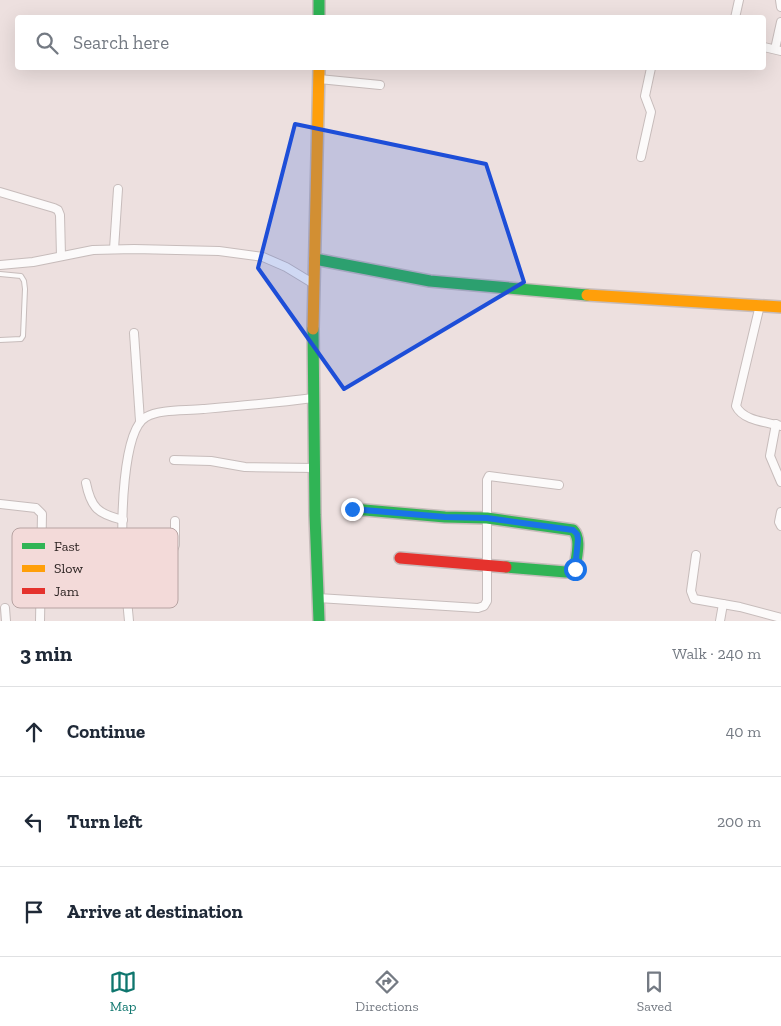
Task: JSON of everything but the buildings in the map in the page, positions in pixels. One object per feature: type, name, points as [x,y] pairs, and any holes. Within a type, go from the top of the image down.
[{"type":"main road","points":[[319,0],[319,15]]},
{"type":"main road","points":[[319,73],[313,398],[319,621]]},
{"type":"main road","points":[[315,259],[430,281],[625,298],[781,307]]},
{"type":"main road","points":[[352,509],[445,517],[487,518],[573,530],[577,534],[578,539],[576,564],[572,571],[560,572],[400,558]]},
{"type":"street","points":[[736,15],[739,0]]},
{"type":"street","points":[[780,0],[781,8]]},
{"type":"street","points":[[778,50],[781,22]]},
{"type":"street","points":[[641,157],[651,112],[645,96],[651,70]]},
{"type":"street","points":[[319,73],[380,85]]},
{"type":"street","points":[[114,249],[118,189]]},
{"type":"street","points":[[0,192],[58,210],[60,215],[61,256]]},
{"type":"street","points":[[0,265],[33,262],[94,250],[184,249],[241,253],[263,257],[286,267],[314,284]]},
{"type":"street","points":[[760,305],[736,406],[744,415],[779,425],[770,456],[781,482]]},
{"type":"street","points":[[134,333],[140,421]]},
{"type":"street","points":[[123,528],[126,468],[130,446],[140,421],[146,417],[163,412],[313,398]]},
{"type":"street","points":[[174,460],[211,460],[245,467],[314,468]]},
{"type":"street","points":[[318,598],[478,608],[484,606],[487,601],[487,480],[489,476],[558,485]]},
{"type":"street","points":[[86,483],[92,504],[99,511],[123,520]]},
{"type":"street","points":[[0,504],[36,508],[42,514],[42,528]]},
{"type":"street","points":[[781,512],[779,522],[781,526]]},
{"type":"street","points":[[175,521],[175,528]]},
{"type":"street","points":[[696,555],[691,591],[692,596],[698,601],[748,608],[781,618]]},
{"type":"street","points":[[720,621],[723,604]]},
{"type":"street","points":[[5,608],[6,621]]},
{"type":"street","points":[[40,608],[40,621]]},
{"type":"street","points":[[128,608],[129,621]]},
{"type":"lane","points":[[0,274],[21,276],[24,281],[24,289],[22,339],[0,340]]},
{"type":"highlighted area","points":[[295,124],[486,164],[524,282],[344,389],[258,268]]},
{"type":"traffic: fast","points":[[319,0],[319,15]]},
{"type":"traffic: fast","points":[[315,259],[430,281],[587,295]]},
{"type":"traffic: fast","points":[[313,329],[315,515],[319,621]]},
{"type":"traffic: fast","points":[[353,509],[445,517],[487,518],[573,530],[576,534],[578,548],[575,569],[566,572],[506,567]]},
{"type":"traffic: slow","points":[[313,329],[319,70]]},
{"type":"traffic: slow","points":[[587,295],[781,307]]},
{"type":"traffic: jam","points":[[400,558],[506,567]]},
{"type":"route","points":[[352,509],[445,517],[487,518],[573,530],[577,534],[578,539],[575,569]]}]
